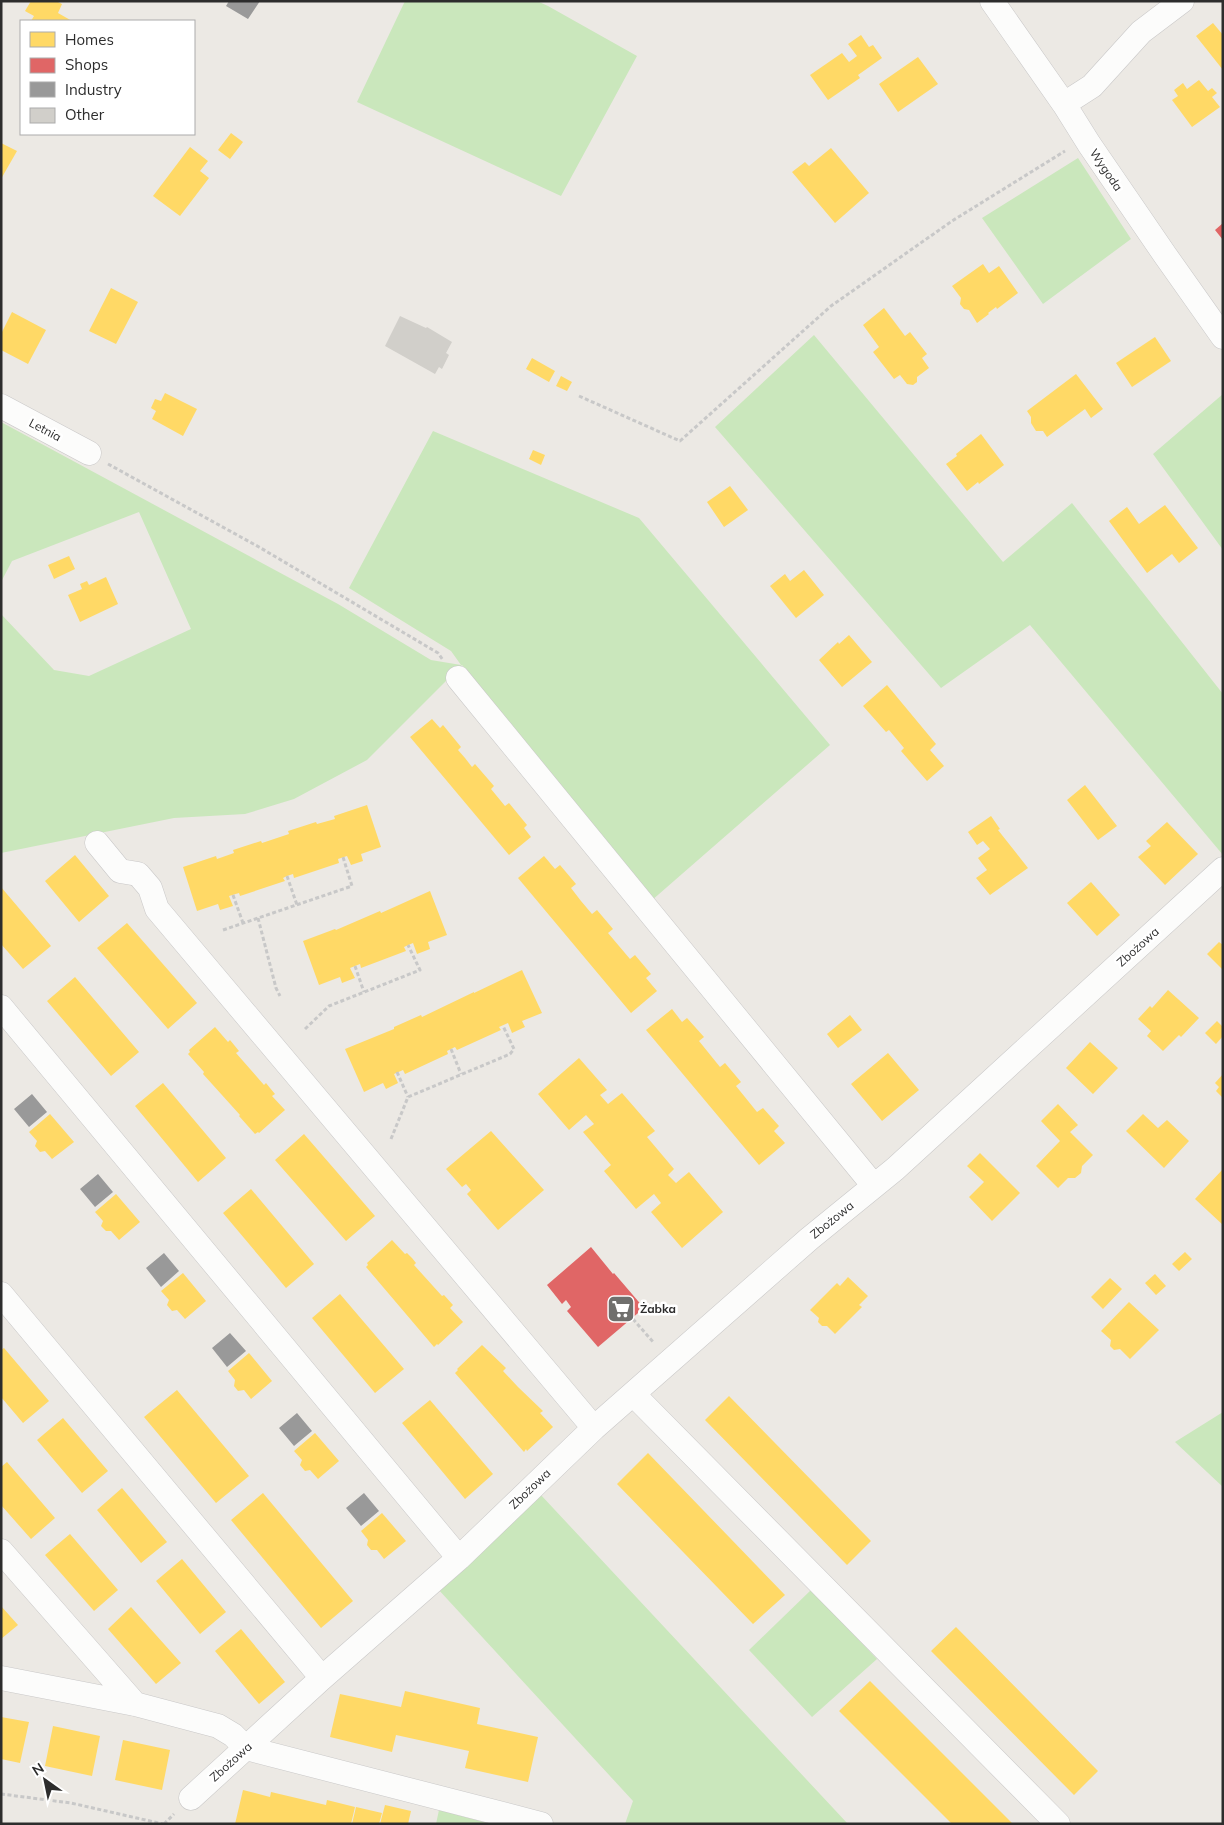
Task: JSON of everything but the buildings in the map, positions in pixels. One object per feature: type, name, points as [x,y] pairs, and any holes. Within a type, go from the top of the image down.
[{"type":"street","name":"Wygoda","points":[[992,1],[1064,104],[1085,139],[1223,337]]},
{"type":"street","points":[[1064,104],[1092,86],[1141,32],[1182,1]]},
{"type":"street","name":"Letnia","points":[[1,406],[88,453]]},
{"type":"street","points":[[458,678],[868,1178]]},
{"type":"street","points":[[96,844],[120,871],[138,874],[150,888],[158,909],[594,1428]]},
{"type":"street","name":"Zbożowa","points":[[191,1798],[322,1678],[459,1558],[594,1428],[809,1239],[868,1178],[899,1165],[1223,869]]},
{"type":"street","points":[[1,1008],[459,1558]]},
{"type":"street","points":[[1,1294],[322,1678]]},
{"type":"street","points":[[633,1394],[1058,1824]]},
{"type":"street","points":[[1,1552],[134,1704]]},
{"type":"street","points":[[1,1678],[134,1704],[218,1726],[234,1735],[246,1748],[541,1824]]},
{"type":"path","points":[[579,396],[680,441],[831,306],[952,221],[1085,139]]},
{"type":"path","points":[[88,453],[259,547],[438,653],[458,678]]},
{"type":"path","points":[[223,930],[352,886],[343,858]]},
{"type":"path","points":[[287,876],[297,905]]},
{"type":"path","points":[[233,895],[243,923]]},
{"type":"path","points":[[258,918],[276,988],[280,996]]},
{"type":"path","points":[[305,1029],[329,1006],[420,970],[408,945]]},
{"type":"path","points":[[355,966],[364,992]]},
{"type":"path","points":[[408,1097],[510,1054],[514,1050],[503,1026]]},
{"type":"path","points":[[451,1049],[461,1074]]},
{"type":"path","points":[[391,1139],[408,1097],[398,1072]]},
{"type":"path","points":[[633,1319],[659,1349]]},
{"type":"path","points":[[1,1794],[71,1803],[163,1824]]},
{"type":"green space","points":[[405,1],[537,1],[637,56],[561,196],[357,102]]},
{"type":"green space","points":[[1078,158],[1131,239],[1043,304],[982,218]]},
{"type":"green space","points":[[814,335],[1003,562],[1072,503],[1223,694],[1223,855],[1030,625],[941,688],[715,427]]},
{"type":"green space","points":[[1223,394],[1223,550],[1153,454]]},
{"type":"green space","points":[[1,422],[338,604],[431,660],[461,665],[451,651],[349,588],[433,431],[639,518],[830,745],[651,901],[462,665],[367,760],[294,799],[245,814],[174,818],[1,853],[1,614],[54,670],[89,676],[191,629],[139,512],[12,561],[1,582]]},
{"type":"green space","points":[[1223,1412],[1223,1487],[1175,1442]]},
{"type":"green space","points":[[540,1494],[848,1824],[625,1824],[633,1801],[437,1588]]},
{"type":"green space","points":[[811,1590],[877,1659],[812,1717],[749,1650]]},
{"type":"green space","points":[[439,1810],[491,1824],[436,1824]]},
{"type":"place","name":"Żabka","points":[[621,1309]]}]
